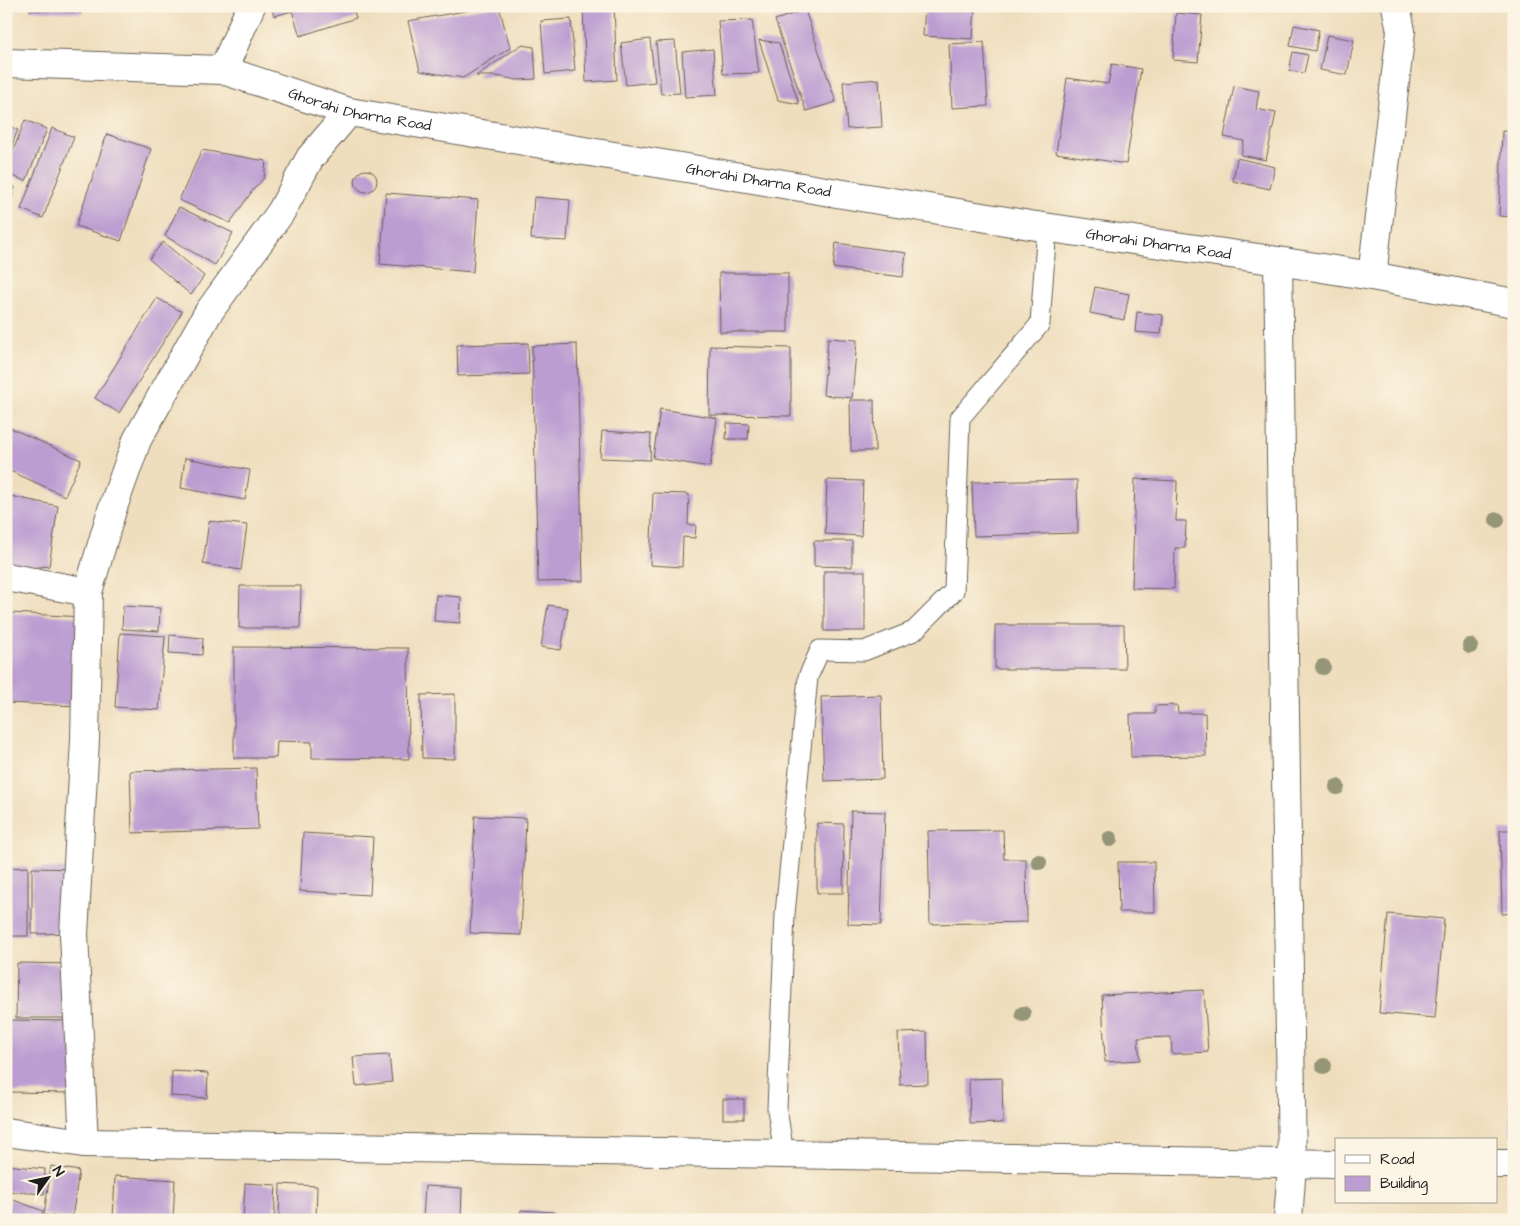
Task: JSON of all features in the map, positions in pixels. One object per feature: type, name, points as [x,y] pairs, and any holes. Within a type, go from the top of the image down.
[{"type":"street","points":[[223,70],[251,6]]},
{"type":"street","points":[[1372,276],[1400,31],[1396,6]]},
{"type":"street","name":"Ghorahi Dharna Road","points":[[6,63],[223,70],[349,112],[1047,227],[1372,276],[1514,303]]},
{"type":"street","points":[[84,1143],[74,934],[85,740],[88,592],[112,510],[137,440],[208,313],[281,212],[310,158],[349,112]]},
{"type":"street","points":[[1278,261],[1292,1164],[1288,1220]]},
{"type":"street","points":[[6,577],[88,592]]},
{"type":"street","points":[[6,1132],[84,1143],[1335,1164]]},
{"type":"street","points":[[1498,1164],[1514,1164]]},
{"type":"lane","points":[[784,1154],[777,1108],[778,1043],[785,914],[808,677],[820,650],[864,651],[914,631],[954,591],[960,418],[1040,324],[1047,227]]},
{"type":"building","points":[[30,6],[82,6],[82,13],[30,10]]},
{"type":"building","points":[[271,6],[352,6],[356,18],[300,36],[292,11],[274,16]]},
{"type":"building","points":[[499,6],[510,48],[463,78],[420,71],[408,21]]},
{"type":"building","points":[[614,6],[617,80],[586,82],[583,7]]},
{"type":"building","points":[[925,6],[975,6],[973,39],[923,36]]},
{"type":"building","points":[[805,10],[836,102],[806,111],[775,20]]},
{"type":"building","points":[[1176,13],[1202,15],[1198,62],[1173,60]]},
{"type":"building","points":[[571,19],[575,71],[545,74],[541,21]]},
{"type":"building","points":[[752,20],[759,73],[723,74],[718,21]]},
{"type":"building","points":[[1294,25],[1319,30],[1315,51],[1290,46]]},
{"type":"building","points":[[1327,35],[1354,40],[1347,75],[1320,70]]},
{"type":"building","points":[[650,39],[655,82],[626,85],[621,43]]},
{"type":"building","points":[[759,40],[779,43],[799,104],[778,100]]},
{"type":"building","points":[[675,41],[680,93],[661,94],[656,42]]},
{"type":"building","points":[[984,42],[988,106],[952,108],[949,44]]},
{"type":"building","points":[[521,45],[534,47],[536,79],[517,80],[496,76],[476,76]]},
{"type":"building","points":[[713,49],[717,95],[685,97],[682,52]]},
{"type":"building","points":[[1293,52],[1308,55],[1304,73],[1289,71]]},
{"type":"building","points":[[1112,64],[1141,69],[1126,164],[1056,153],[1067,78],[1108,84]]},
{"type":"building","points":[[879,79],[882,127],[847,129],[843,82]]},
{"type":"building","points":[[1234,86],[1259,91],[1256,109],[1276,113],[1266,160],[1241,155],[1244,141],[1224,137]]},
{"type":"building","points":[[25,120],[47,129],[26,181],[6,174],[6,169]]},
{"type":"building","points":[[6,125],[18,130],[6,159]]},
{"type":"building","points":[[52,128],[74,137],[43,218],[21,209]]},
{"type":"building","points":[[1502,131],[1514,132],[1514,217],[1499,216]]},
{"type":"building","points":[[107,134],[151,149],[121,241],[76,226]]},
{"type":"building","points":[[202,150],[266,161],[264,178],[253,190],[230,223],[179,200]]},
{"type":"building","points":[[1237,158],[1275,167],[1270,189],[1233,181]]},
{"type":"building","points":[[366,170],[374,173],[377,181],[374,189],[366,192],[358,189],[355,181],[358,173]]},
{"type":"building","points":[[6,184],[15,187],[7,216],[6,216]]},
{"type":"building","points":[[386,193],[478,200],[473,272],[380,264]]},
{"type":"building","points":[[534,197],[570,200],[567,241],[531,239]]},
{"type":"building","points":[[179,207],[233,233],[215,265],[165,236]]},
{"type":"building","points":[[163,242],[204,276],[191,295],[149,259]]},
{"type":"building","points":[[836,243],[906,253],[903,277],[833,268]]},
{"type":"building","points":[[719,273],[788,273],[788,332],[720,332]]},
{"type":"building","points":[[1095,287],[1129,294],[1124,320],[1090,313]]},
{"type":"building","points":[[157,298],[182,312],[119,413],[95,398]]},
{"type":"building","points":[[1137,312],[1163,315],[1161,334],[1135,332]]},
{"type":"building","points":[[828,338],[857,340],[852,398],[823,395]]},
{"type":"building","points":[[528,343],[529,374],[458,376],[457,345]]},
{"type":"building","points":[[577,344],[583,581],[538,582],[532,346]]},
{"type":"building","points":[[710,346],[791,348],[791,416],[709,415]]},
{"type":"building","points":[[850,400],[874,400],[875,451],[851,451]]},
{"type":"building","points":[[660,409],[717,418],[710,467],[653,458]]},
{"type":"building","points":[[727,423],[749,424],[748,439],[726,439]]},
{"type":"building","points":[[6,426],[81,460],[65,496],[6,469]]},
{"type":"building","points":[[602,431],[651,434],[650,460],[600,458]]},
{"type":"building","points":[[185,458],[250,470],[245,500],[181,488]]},
{"type":"building","points":[[1135,479],[1177,481],[1176,521],[1186,521],[1185,548],[1175,548],[1174,589],[1132,588]]},
{"type":"building","points":[[827,480],[863,481],[861,536],[825,534]]},
{"type":"building","points":[[1077,480],[1078,533],[974,536],[972,482]]},
{"type":"building","points":[[653,493],[689,494],[688,525],[696,525],[695,538],[683,537],[682,567],[650,565]]},
{"type":"building","points":[[10,496],[58,506],[49,566],[21,569],[6,567],[6,510]]},
{"type":"building","points":[[209,521],[247,525],[241,570],[203,564]]},
{"type":"building","points":[[814,541],[852,541],[852,567],[814,566]]},
{"type":"building","points":[[824,571],[865,571],[865,631],[824,631]]},
{"type":"building","points":[[240,586],[301,586],[300,628],[239,628]]},
{"type":"building","points":[[436,595],[461,597],[460,623],[434,621]]},
{"type":"building","points":[[548,605],[568,608],[561,650],[541,647]]},
{"type":"building","points":[[123,606],[160,608],[159,631],[122,629]]},
{"type":"building","points":[[11,613],[83,617],[80,706],[7,703]]},
{"type":"building","points":[[995,625],[1124,625],[1125,669],[995,669]]},
{"type":"building","points":[[120,633],[165,636],[159,710],[115,707]]},
{"type":"building","points":[[170,635],[203,638],[202,655],[169,653]]},
{"type":"building","points":[[234,647],[408,648],[409,759],[312,758],[312,742],[277,741],[276,758],[234,758]]},
{"type":"building","points":[[455,694],[455,759],[422,758],[421,695]]},
{"type":"building","points":[[881,695],[883,779],[824,781],[821,697]]},
{"type":"building","points":[[1177,705],[1178,713],[1205,713],[1206,756],[1131,757],[1130,714],[1155,714],[1155,706]]},
{"type":"building","points":[[256,768],[258,829],[132,833],[130,771]]},
{"type":"building","points":[[851,811],[885,812],[881,925],[848,924]]},
{"type":"building","points":[[475,816],[526,818],[521,935],[470,933]]},
{"type":"building","points":[[817,823],[844,824],[843,893],[817,893]]},
{"type":"building","points":[[1003,830],[1004,859],[1026,859],[1027,922],[930,924],[928,831]]},
{"type":"building","points":[[1500,830],[1514,830],[1514,913],[1502,914]]},
{"type":"building","points":[[303,833],[373,837],[370,895],[300,891]]},
{"type":"building","points":[[1118,862],[1154,862],[1155,912],[1119,912]]},
{"type":"building","points":[[28,867],[28,936],[10,936],[9,868]]},
{"type":"building","points":[[32,868],[80,869],[80,933],[32,934]]},
{"type":"building","points":[[1388,914],[1444,919],[1435,1018],[1379,1013]]},
{"type":"building","points":[[17,963],[74,964],[73,1018],[16,1018]]},
{"type":"building","points":[[1204,990],[1208,1052],[1172,1054],[1171,1037],[1138,1038],[1140,1060],[1105,1062],[1102,995]]},
{"type":"building","points":[[6,1020],[75,1021],[74,1093],[6,1092]]},
{"type":"building","points":[[927,1032],[928,1084],[900,1085],[898,1033]]},
{"type":"building","points":[[389,1055],[392,1082],[356,1086],[353,1057]]},
{"type":"building","points":[[172,1071],[208,1073],[207,1098],[171,1096]]},
{"type":"building","points":[[1002,1078],[1003,1123],[970,1124],[969,1079]]},
{"type":"building","points":[[1511,1095],[1514,1095],[1514,1135],[1510,1135]]},
{"type":"building","points":[[723,1099],[744,1099],[744,1119],[723,1119]]},
{"type":"building","points":[[6,1165],[45,1169],[44,1194],[6,1191]]},
{"type":"building","points":[[51,1166],[79,1171],[72,1219],[44,1215]]},
{"type":"building","points":[[115,1176],[175,1180],[173,1220],[113,1220]]},
{"type":"building","points":[[245,1183],[276,1185],[274,1220],[243,1220]]},
{"type":"building","points":[[280,1184],[317,1186],[316,1220],[279,1220]]},
{"type":"building","points":[[425,1186],[462,1188],[461,1220],[423,1220]]},
{"type":"building","points":[[11,1199],[43,1211],[40,1220],[6,1220],[6,1212]]},
{"type":"building","points":[[521,1210],[553,1212],[553,1220],[520,1220]]}]
